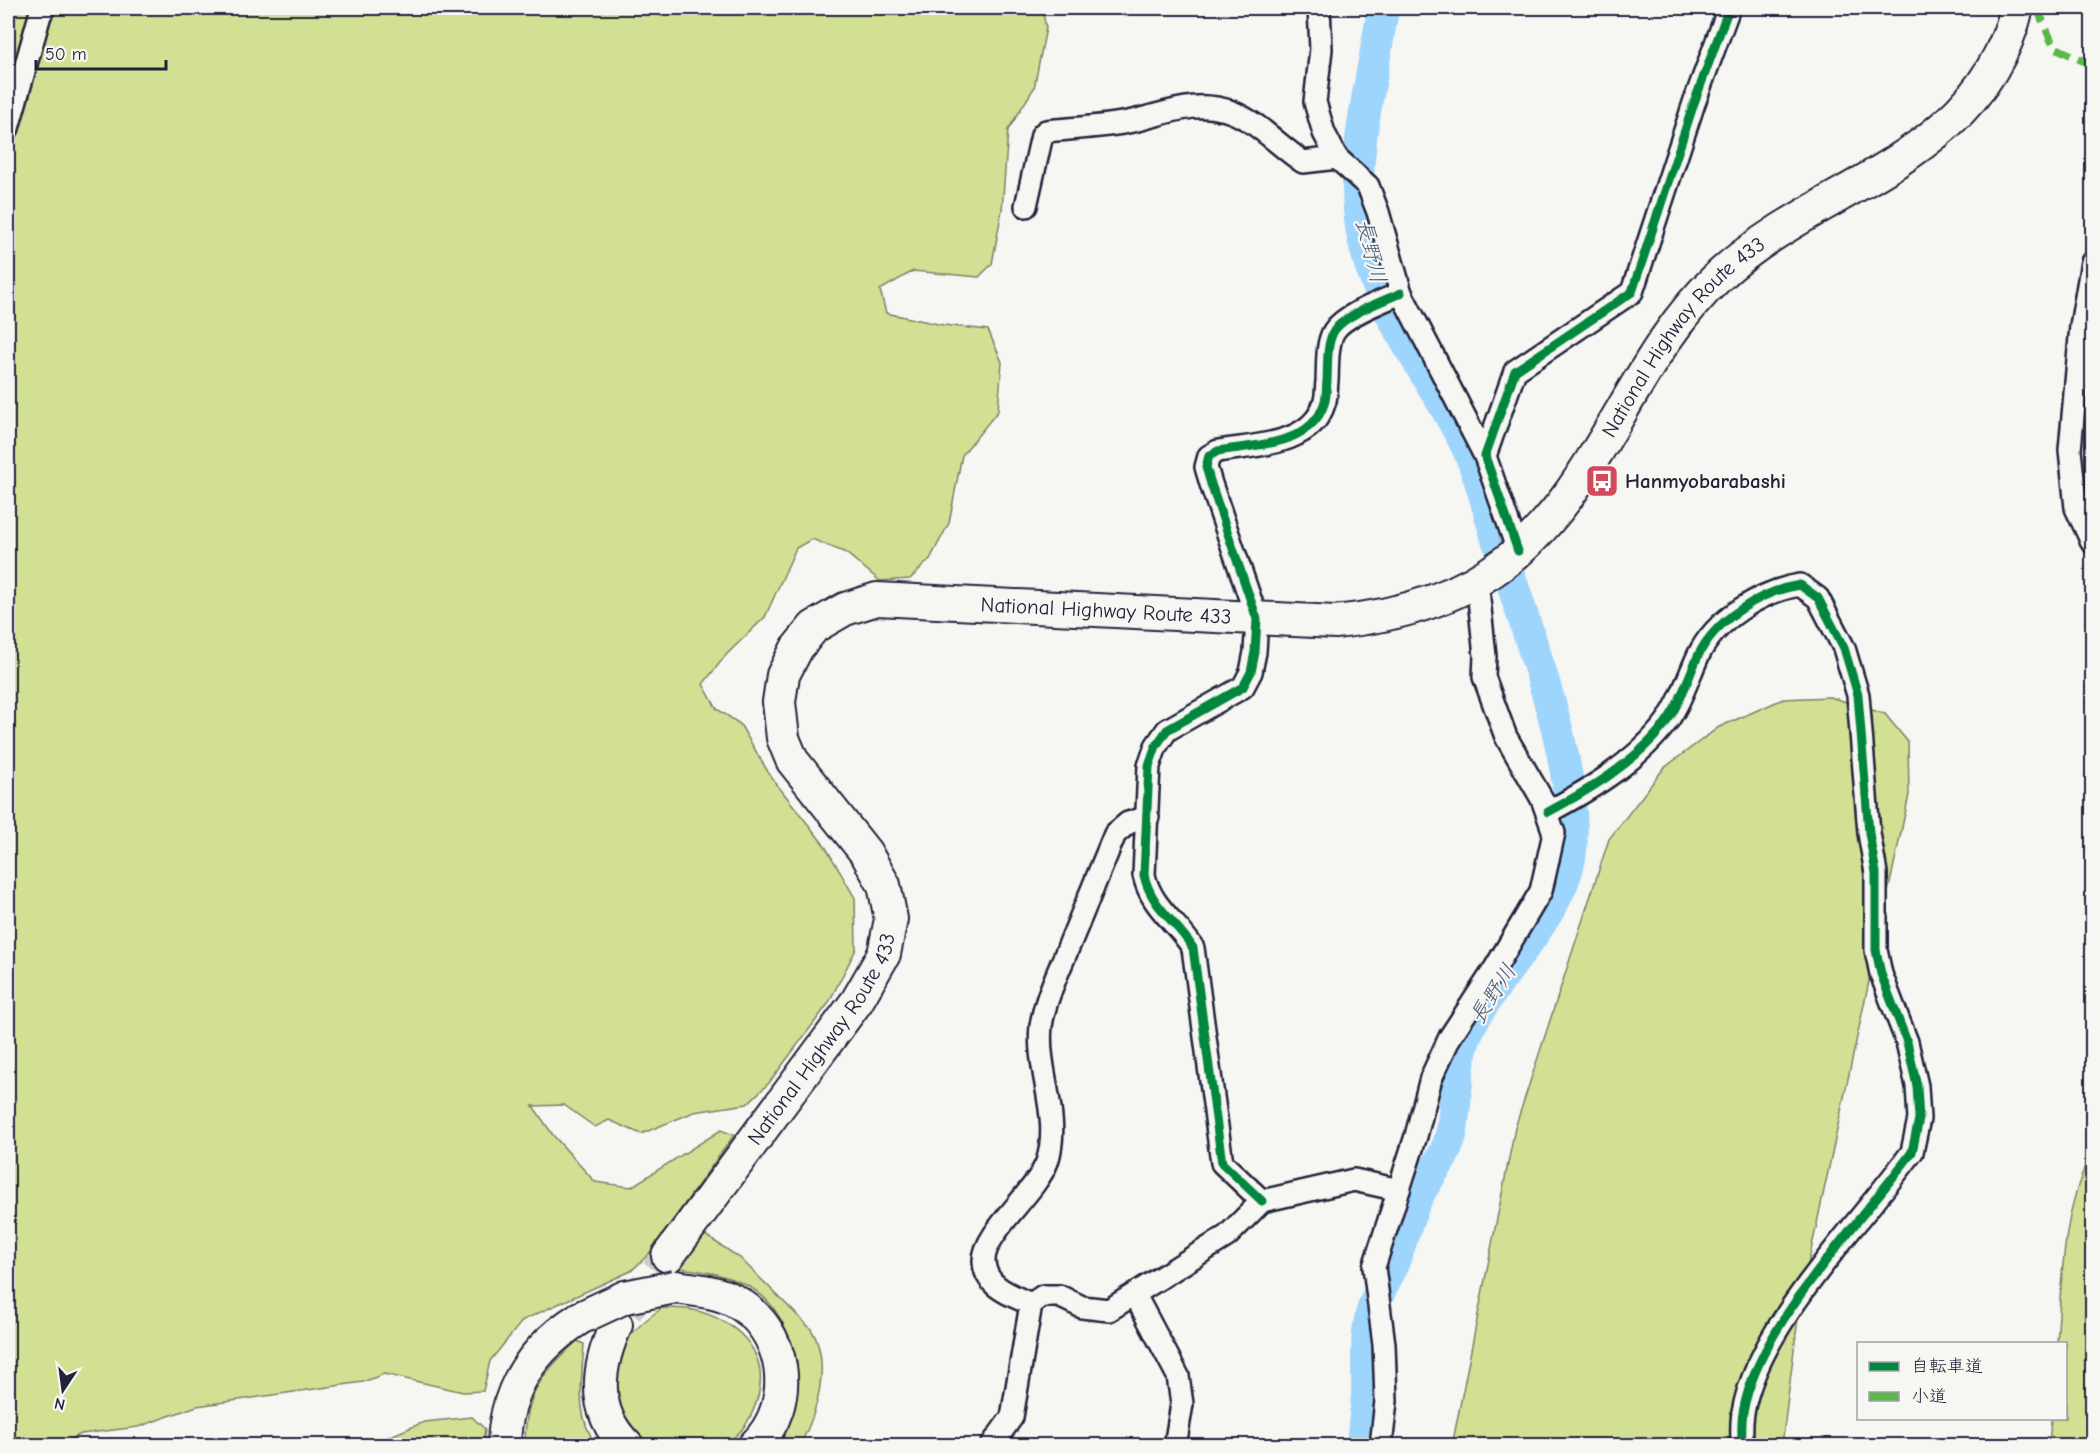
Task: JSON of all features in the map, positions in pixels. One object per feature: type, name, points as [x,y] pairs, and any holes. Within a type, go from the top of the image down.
[{"type":"highway","name":"National Highway Route 433","points":[[668,1256],[857,1001],[884,954],[891,919],[884,885],[866,853],[792,760],[783,738],[779,702],[783,675],[797,648],[814,627],[845,609],[877,599],[1335,622],[1366,619],[1426,605],[1477,580],[1518,551],[1551,520],[1570,496],[1645,368],[1666,335],[1692,304],[1751,250],[1908,156],[1944,128],[1987,76],[2003,46],[2017,8]]},
{"type":"highway","points":[[504,1446],[508,1407],[526,1366],[558,1332],[580,1318],[625,1297],[675,1287],[711,1292],[733,1300],[753,1314],[773,1342],[782,1376],[780,1400],[772,1422],[754,1446]]},
{"type":"highway","points":[[616,1325],[601,1364],[600,1388],[609,1421],[627,1446]]},
{"type":"street","points":[[8,128],[40,15],[44,8]]},
{"type":"street","points":[[1319,8],[1321,49],[1315,102],[1324,133],[1341,161],[1368,186],[1378,212],[1401,293],[1485,456],[1518,551]]},
{"type":"street","points":[[1485,456],[1515,371],[1632,292],[1694,103],[1729,8]]},
{"type":"street","points":[[1026,206],[1042,135],[1046,131],[1133,121],[1175,108],[1201,105],[1232,112],[1264,130],[1303,162],[1341,161]]},
{"type":"street","points":[[2092,262],[2080,326],[2070,450],[2076,508],[2092,542]]},
{"type":"street","points":[[1262,1201],[1222,1163],[1193,948],[1182,930],[1160,910],[1148,893],[1144,875],[1149,766],[1156,746],[1167,730],[1243,687],[1251,672],[1257,619],[1211,484],[1206,467],[1209,456],[1218,451],[1283,440],[1302,432],[1316,419],[1325,404],[1330,346],[1334,331],[1351,316],[1401,293]]},
{"type":"street","points":[[1381,1446],[1386,1401],[1384,1344],[1374,1267],[1431,1078],[1445,1047],[1541,891],[1554,833],[1548,812],[1506,737],[1484,677],[1485,656],[1477,580]]},
{"type":"street","points":[[1548,812],[1625,765],[1662,728],[1678,704],[1699,653],[1712,633],[1725,621],[1749,605],[1787,587],[1800,585],[1818,597],[1844,648],[1858,695],[1869,833],[1876,873],[1876,950],[1881,974],[1907,1042],[1917,1086],[1919,1119],[1912,1152],[1775,1333],[1755,1373],[1743,1413],[1742,1446]]},
{"type":"street","points":[[1031,1304],[996,1287],[989,1277],[984,1261],[987,1245],[1029,1192],[1047,1163],[1052,1144],[1051,1121],[1041,1056],[1045,1008],[1115,834],[1128,824],[1148,817]]},
{"type":"street","points":[[991,1446],[1012,1417],[1031,1304],[1043,1296],[1059,1296],[1082,1307],[1109,1310],[1227,1236],[1262,1201],[1354,1180],[1399,1190]]},
{"type":"street","points":[[1135,1295],[1178,1376],[1182,1404],[1175,1446]]},
{"type":"green space","points":[[8,8],[1042,8],[1046,28],[1034,88],[1008,130],[1002,210],[992,264],[979,277],[913,271],[880,290],[886,313],[943,325],[988,330],[1002,362],[998,411],[962,455],[949,523],[930,559],[910,579],[880,581],[846,553],[812,539],[796,548],[765,617],[726,655],[703,684],[717,709],[740,724],[771,777],[825,846],[855,898],[856,949],[828,1004],[769,1083],[747,1104],[694,1112],[641,1134],[609,1120],[595,1127],[564,1105],[533,1106],[553,1135],[595,1182],[631,1187],[721,1130],[734,1135],[648,1255],[631,1271],[523,1320],[490,1361],[483,1391],[463,1392],[384,1374],[363,1382],[197,1406],[138,1427],[81,1434],[64,1442],[63,1445],[8,1445]]},
{"type":"green space","points":[[1830,697],[1885,714],[1908,742],[1909,795],[1800,1302],[1782,1445],[1452,1446],[1515,1128],[1609,839],[1664,768],[1719,727],[1783,699]]},
{"type":"green space","points":[[2092,1151],[2092,1445],[2049,1445],[2051,1420],[2067,1420],[2067,1342],[2057,1342],[2065,1245],[2082,1174]]},
{"type":"green space","points":[[705,1235],[740,1258],[811,1329],[817,1342],[821,1357],[820,1388],[812,1418],[800,1445],[774,1445],[792,1400],[796,1377],[791,1345],[778,1315],[756,1291],[742,1283],[711,1273],[679,1268]]},
{"type":"green space","points":[[662,1308],[694,1310],[728,1324],[750,1344],[756,1357],[760,1371],[760,1386],[754,1410],[739,1433],[722,1444],[698,1447],[653,1446],[627,1419],[618,1402],[613,1386],[613,1371],[618,1357],[635,1330]]},
{"type":"green space","points":[[577,1341],[584,1344],[582,1410],[590,1434],[597,1445],[525,1445],[528,1412],[538,1386],[554,1364]]},
{"type":"green space","points":[[472,1417],[485,1429],[483,1445],[369,1445],[424,1422]]},
{"type":"waterway","name":"長野川","points":[[1383,8],[1361,139],[1359,166],[1360,219],[1366,250],[1375,279],[1388,308],[1465,443],[1479,479],[1498,542]]},
{"type":"waterway","name":"長野川","points":[[1362,1446],[1370,1319],[1416,1200],[1448,1144],[1453,1122],[1461,1052],[1465,1039],[1482,1006],[1529,941],[1557,895],[1566,873],[1571,850],[1571,818],[1562,750],[1543,678],[1511,580]]},
{"type":"tunnel","points":[[627,1310],[668,1256]]},
{"type":"marked path","points":[[2037,8],[2054,47],[2092,65]]},
{"type":"cycle path","points":[[1518,551],[1485,456],[1515,371],[1632,292],[1694,103],[1729,8]]},
{"type":"cycle path","points":[[1262,1201],[1222,1163],[1193,948],[1158,905],[1147,886],[1144,875],[1149,766],[1156,746],[1167,730],[1243,687],[1251,672],[1255,652],[1257,619],[1211,484],[1206,467],[1209,456],[1218,451],[1279,441],[1307,428],[1317,418],[1325,401],[1329,349],[1334,331],[1346,319],[1401,293]]},
{"type":"cycle path","points":[[1548,812],[1609,776],[1649,742],[1673,712],[1706,643],[1727,619],[1755,601],[1785,588],[1800,585],[1818,598],[1844,648],[1858,695],[1869,833],[1876,873],[1876,950],[1881,974],[1907,1042],[1917,1086],[1919,1119],[1912,1152],[1813,1277],[1768,1346],[1752,1380],[1743,1413],[1742,1446]]},
{"type":"place","name":"Hanmyobarabashi","points":[[1602,481]]}]
